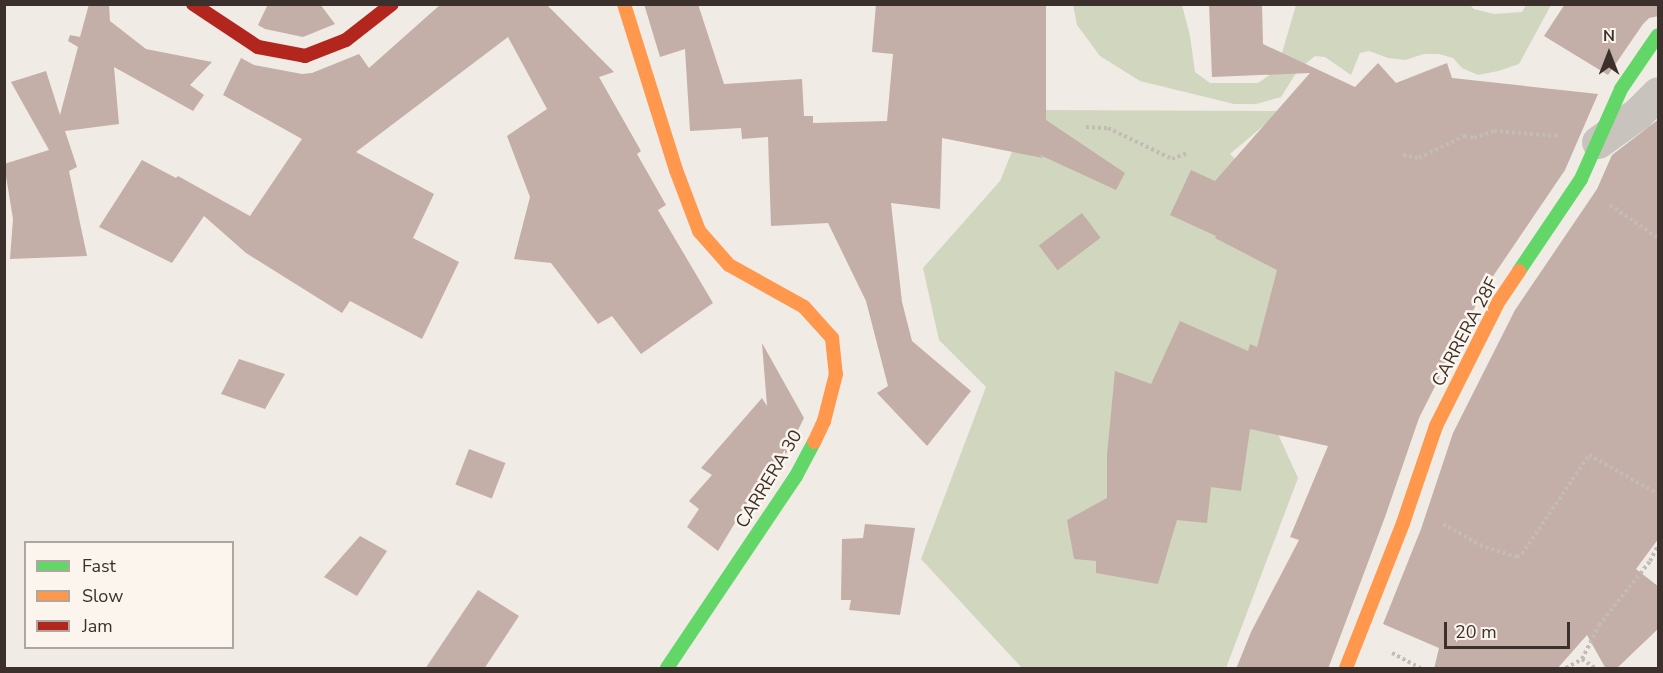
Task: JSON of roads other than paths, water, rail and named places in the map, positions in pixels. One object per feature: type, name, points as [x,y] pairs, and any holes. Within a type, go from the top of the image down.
[{"type":"street","points":[[193,4],[258,47],[305,56],[346,40],[392,4]]},
{"type":"street","name":"CARRERA 30","points":[[624,4],[676,170],[699,231],[729,265],[804,307],[831,338],[836,374],[824,421],[796,476],[667,669]]},
{"type":"street","name":"CARRERA 28F","points":[[1346,669],[1395,542],[1436,426],[1467,363],[1499,301],[1577,185],[1624,84],[1659,35]]},
{"type":"street","points":[[1598,142],[1638,113],[1659,93]]}]
